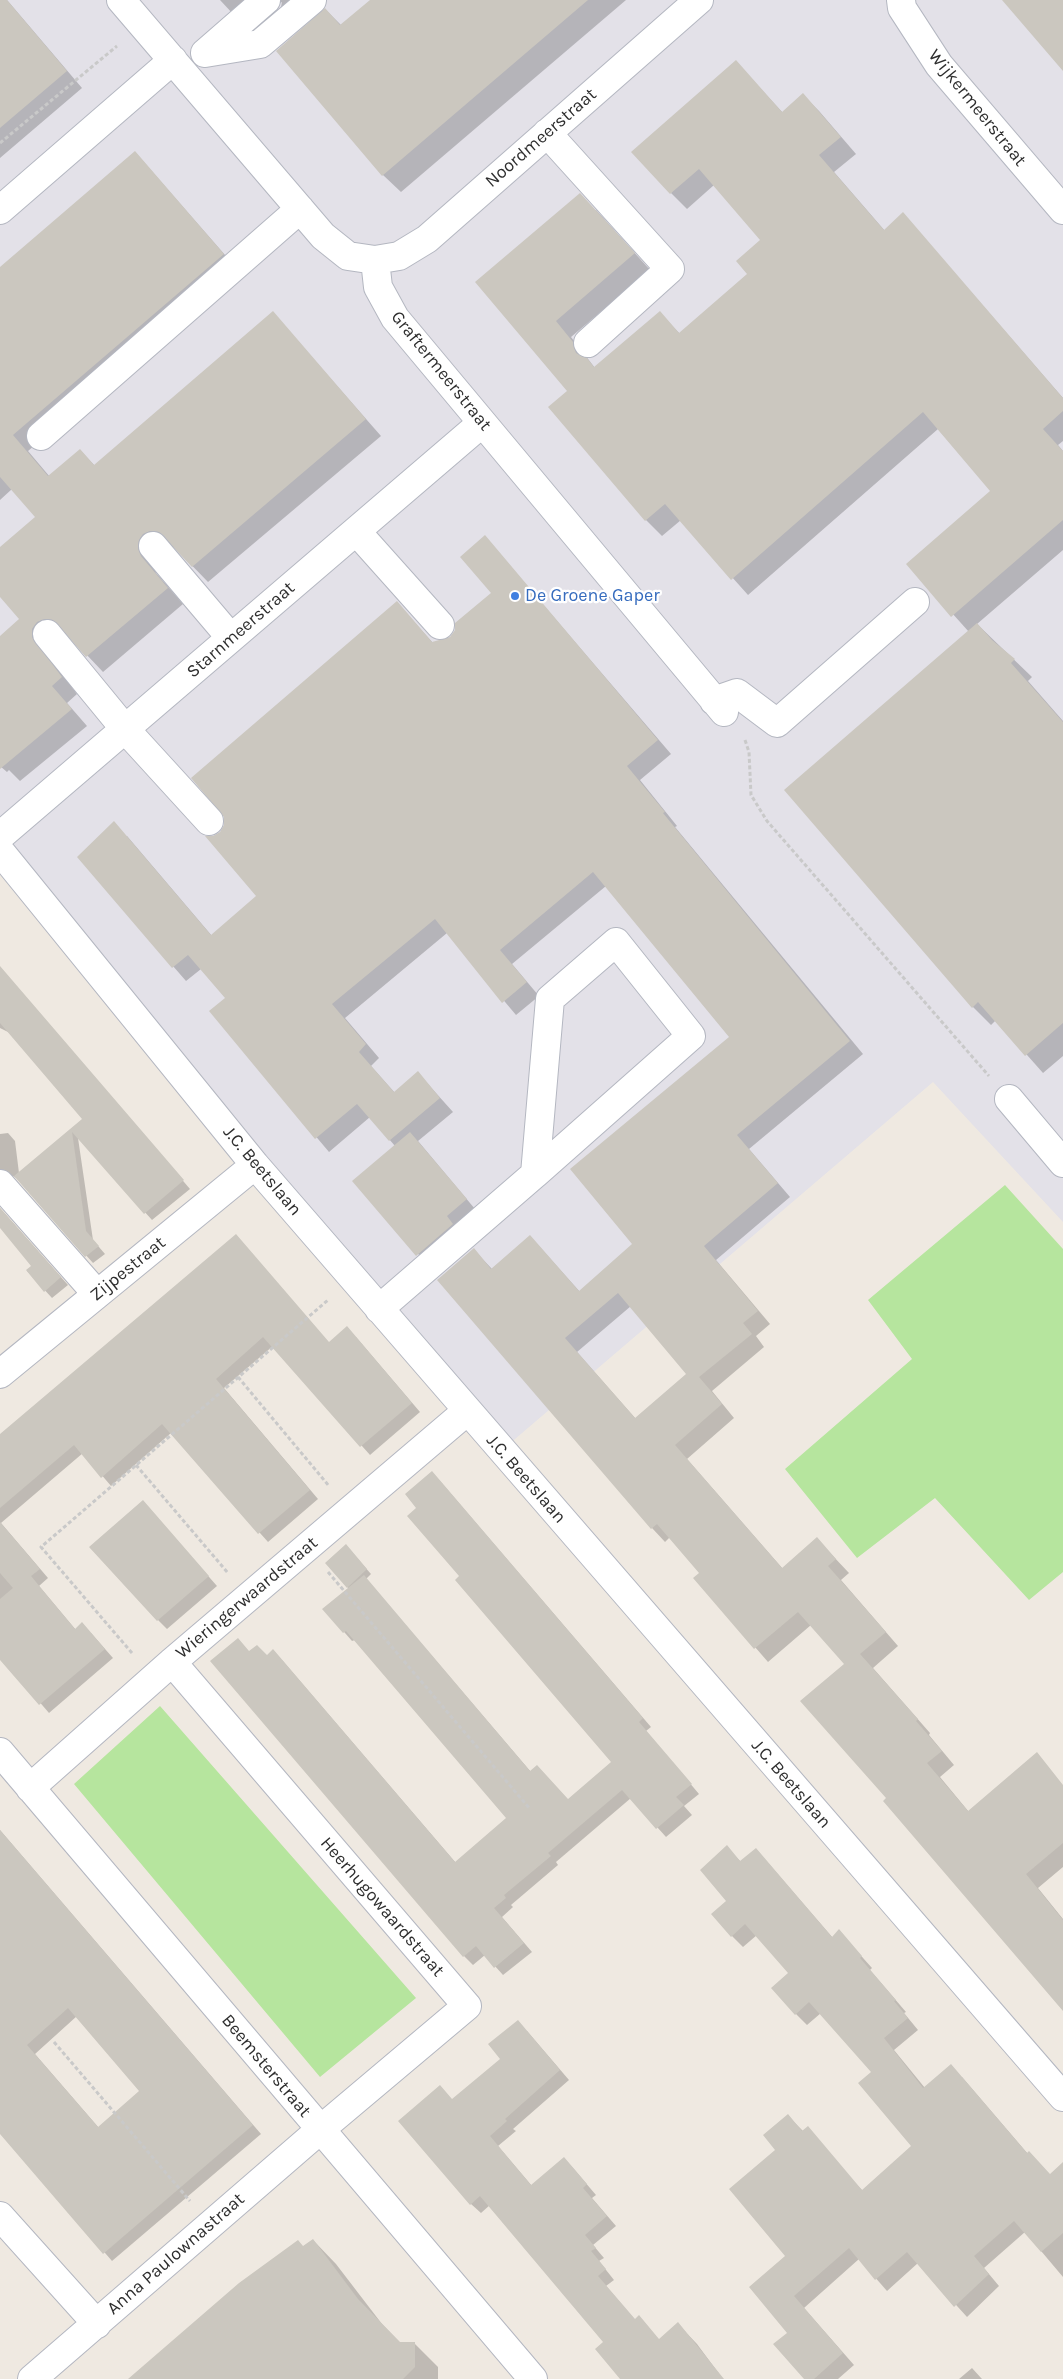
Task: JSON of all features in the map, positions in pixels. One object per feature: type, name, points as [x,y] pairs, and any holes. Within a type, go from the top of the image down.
[{"type":"street","points":[[121,0],[323,236],[348,256],[375,260]]},
{"type":"street","points":[[0,210],[178,66],[205,53],[266,0]]},
{"type":"street","points":[[205,53],[260,44],[312,0]]},
{"type":"street","name":"Noordmeerstraat","points":[[375,260],[400,256],[427,239],[700,0]]},
{"type":"street","name":"Wijkermeerstraat","points":[[900,0],[902,8],[939,65],[1063,210]]},
{"type":"street","points":[[547,133],[670,269],[588,343]]},
{"type":"street","points":[[41,436],[300,209]]},
{"type":"street","name":"Graftermeerstraat","points":[[375,260],[378,287],[395,318],[719,706]]},
{"type":"street","name":"Starnmeerstraat","points":[[0,836],[482,423]]},
{"type":"street","points":[[356,531],[440,625]]},
{"type":"street","points":[[153,546],[231,638]]},
{"type":"street","points":[[719,706],[737,693],[777,723],[915,602]]},
{"type":"street","points":[[47,634],[125,729],[209,821]]},
{"type":"street","name":"J.C. Beetslaan","points":[[0,850],[255,1165],[1063,2097]]},
{"type":"street","points":[[379,1309],[535,1174],[691,1036],[616,942],[550,1000],[535,1174]]},
{"type":"street","points":[[1009,1100],[1063,1163]]},
{"type":"street","name":"Zijpestraat","points":[[0,1374],[255,1165]]},
{"type":"street","points":[[0,1184],[96,1294]]},
{"type":"street","name":"Wieringerwaardstraat","points":[[30,1788],[163,1670],[468,1411]]},
{"type":"street","name":"Heerhugowaardstraat","points":[[163,1670],[467,2006],[320,2129]]},
{"type":"street","name":"Beemsterstraat","points":[[0,1752],[533,2379]]},
{"type":"street","name":"Anna Paulownastraat","points":[[32,2379],[320,2129]]},
{"type":"street","points":[[0,2216],[97,2324]]},
{"type":"path","points":[[0,143],[143,25]]},
{"type":"path","points":[[719,706],[744,738],[749,752],[751,795],[767,821],[1009,1100]]},
{"type":"path","points":[[163,1670],[41,1546],[353,1279]]},
{"type":"path","points":[[238,1377],[350,1511]]},
{"type":"path","points":[[136,1465],[248,1597]]},
{"type":"path","points":[[307,1547],[530,1809]]},
{"type":"path","points":[[54,2042],[210,2225]]},
{"type":"shaded area","points":[[0,0],[1063,0],[1063,1222],[933,1082],[501,1451],[0,873]]},
{"type":"green space","points":[[1005,1185],[1063,1249],[1063,1572],[1029,1600],[935,1498],[857,1558],[785,1469],[912,1359],[868,1300]]},
{"type":"green space","points":[[160,1706],[416,1998],[320,2077],[74,1784]]},
{"type":"building","points":[[0,0],[7,0],[67,71],[0,128]]},
{"type":"building","points":[[370,0],[588,0],[382,176],[276,51],[325,8],[340,25]]},
{"type":"building","points":[[1002,0],[1063,0],[1063,71]]},
{"type":"building","points":[[736,60],[782,112],[803,93],[841,137],[819,155],[884,230],[903,212],[1063,398],[1063,411],[1043,429],[1063,451],[1063,520],[951,617],[906,564],[990,491],[923,412],[731,580],[665,504],[645,521],[548,407],[567,391],[475,282],[580,193],[635,253],[556,321],[573,342],[576,353],[587,358],[594,367],[660,311],[679,333],[747,274],[736,261],[760,240],[699,169],[670,194],[631,152]]},
{"type":"building","points":[[135,151],[224,254],[13,435],[48,476],[80,449],[94,465],[273,311],[366,419],[192,567],[159,532],[150,531],[143,534],[139,540],[138,548],[141,556],[168,588],[86,657],[53,620],[45,619],[37,622],[32,629],[32,637],[62,677],[52,686],[72,709],[0,769],[0,636],[19,619],[0,597],[0,547],[35,517],[0,477],[0,267]]},
{"type":"building","points":[[485,535],[658,740],[627,766],[665,812],[663,813],[850,1041],[737,1135],[778,1183],[704,1246],[758,1311],[743,1323],[752,1334],[699,1377],[722,1404],[675,1445],[782,1568],[817,1537],[836,1559],[828,1566],[886,1632],[860,1654],[918,1719],[916,1721],[942,1751],[927,1763],[968,1811],[1037,1752],[1063,1785],[1063,1843],[1026,1874],[1063,1920],[1063,2011],[883,1801],[886,1798],[800,1701],[844,1664],[798,1612],[754,1649],[693,1578],[699,1573],[657,1524],[651,1529],[437,1280],[474,1248],[491,1269],[530,1235],[579,1291],[632,1244],[570,1169],[729,1037],[593,872],[500,950],[527,982],[502,1003],[435,919],[332,1004],[366,1044],[359,1052],[394,1092],[418,1071],[440,1098],[389,1141],[357,1104],[315,1139],[209,1011],[225,998],[188,955],[172,968],[77,857],[114,821],[211,935],[256,896],[205,836],[213,836],[220,832],[224,825],[224,817],[191,778],[397,601],[432,642],[450,637],[455,630],[455,623],[491,593],[460,557]],"holes":[[[618,1293],[686,1374],[635,1418],[565,1338]]]},
{"type":"building","points":[[977,623],[992,640],[1015,659],[1011,663],[1063,722],[1063,1023],[1025,1056],[978,1002],[972,1008],[784,790]]},
{"type":"building","points":[[0,966],[184,1180],[144,1214],[72,1132],[86,1231],[99,1246],[85,1257],[14,1176],[82,1119],[0,1023]]},
{"type":"building","points":[[410,1132],[467,1199],[447,1216],[453,1224],[416,1256],[352,1181]]},
{"type":"building","points":[[0,1208],[61,1277],[44,1292],[26,1270],[31,1266],[0,1228]]},
{"type":"building","points":[[236,1234],[329,1342],[347,1326],[412,1403],[360,1447],[263,1337],[216,1379],[310,1490],[258,1534],[162,1424],[101,1478],[74,1445],[0,1508],[0,1434]]},
{"type":"building","points":[[432,1471],[643,1718],[639,1722],[692,1784],[676,1797],[684,1805],[656,1829],[622,1790],[548,1853],[551,1856],[504,1895],[506,1898],[494,1908],[524,1943],[494,1968],[476,1946],[463,1957],[210,1661],[238,1638],[249,1651],[257,1645],[267,1655],[273,1649],[455,1862],[506,1818],[346,1631],[343,1633],[322,1609],[364,1575],[530,1771],[537,1765],[568,1799],[611,1762],[455,1580],[459,1576],[407,1516],[416,1508],[405,1494]]},
{"type":"building","points":[[143,1500],[209,1576],[157,1621],[89,1547]]},
{"type":"building","points":[[0,1522],[40,1569],[31,1576],[75,1629],[82,1622],[105,1649],[39,1705],[0,1660],[0,1599],[13,1588],[0,1573]]},
{"type":"building","points":[[346,1544],[367,1569],[347,1588],[325,1563]]},
{"type":"building","points":[[0,1830],[253,2125],[103,2254],[0,2134]],"holes":[[[68,2008],[139,2091],[98,2127],[27,2045]]]},
{"type":"building","points":[[727,1845],[740,1861],[756,1848],[832,1937],[839,1929],[862,1956],[860,1958],[896,2000],[894,2001],[908,2018],[884,2038],[923,2088],[951,2064],[1027,2153],[1029,2151],[1050,2174],[1063,2162],[1063,2233],[1041,2252],[1014,2221],[974,2256],[989,2274],[954,2307],[907,2252],[875,2280],[849,2248],[794,2296],[843,2353],[814,2379],[804,2379],[773,2344],[787,2333],[749,2287],[785,2256],[729,2189],[775,2150],[763,2135],[788,2114],[802,2131],[808,2126],[862,2190],[911,2146],[858,2083],[871,2072],[809,2002],[795,2015],[771,1988],[788,1973],[745,1924],[731,1937],[711,1914],[726,1901],[700,1870]]},
{"type":"building","points":[[518,2020],[560,2070],[505,2119],[507,2121],[490,2136],[531,2185],[564,2157],[587,2184],[583,2188],[607,2216],[585,2235],[596,2248],[591,2251],[606,2269],[598,2276],[635,2319],[639,2315],[659,2339],[678,2322],[724,2379],[620,2379],[595,2349],[603,2342],[480,2196],[470,2205],[398,2121],[440,2085],[452,2099],[500,2059],[488,2044]]},
{"type":"building","points":[[313,2239],[358,2299],[400,2342],[415,2342],[415,2367],[403,2379],[128,2379],[239,2283],[298,2240],[303,2246]]},
{"type":"place","name":"De Groene Gaper","points":[[515,596]]}]
